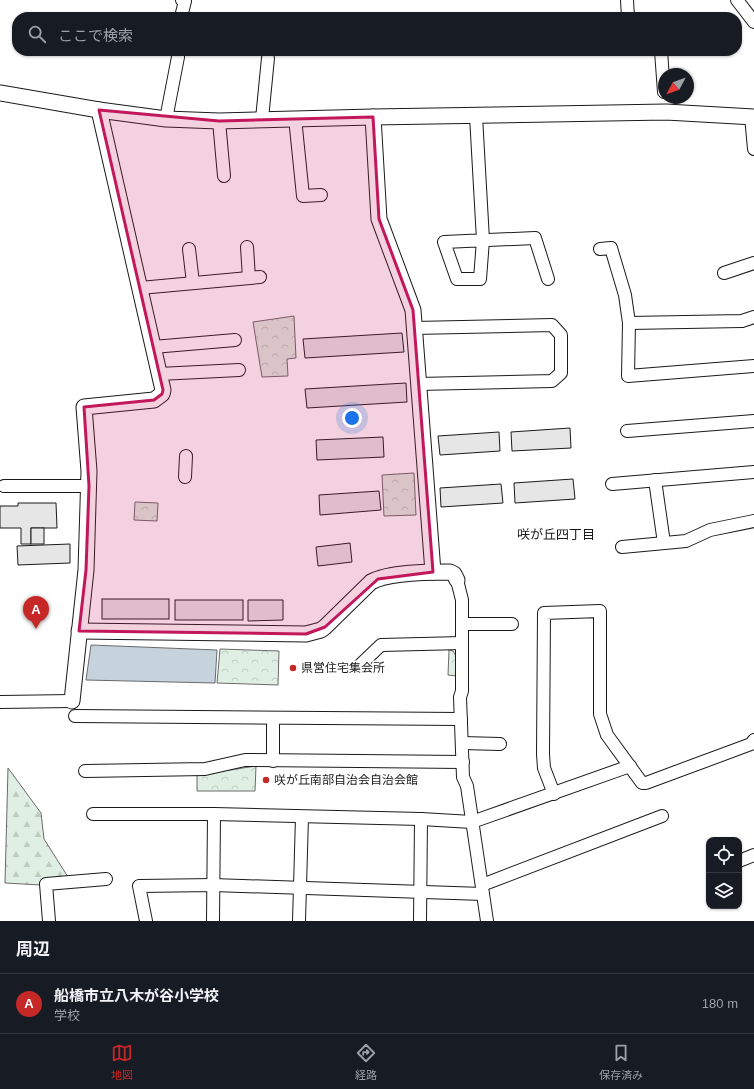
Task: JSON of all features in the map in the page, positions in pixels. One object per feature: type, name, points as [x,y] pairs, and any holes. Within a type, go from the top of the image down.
[{"type":"street","points":[[182,0],[185,1],[182,12]]},
{"type":"street","points":[[627,0],[628,12]]},
{"type":"street","points":[[737,0],[754,22]]},
{"type":"street","points":[[166,119],[178,56]]},
{"type":"street","points":[[661,56],[662,68]]},
{"type":"street","points":[[262,119],[268,58]]},
{"type":"street","points":[[0,94],[166,119],[219,121],[295,118],[476,116],[665,105],[752,117],[754,150]]},
{"type":"street","points":[[0,702],[72,701],[86,570],[89,471],[84,407],[154,400],[162,394],[163,390],[99,110]]},
{"type":"street","points":[[476,116],[482,240],[535,238],[548,279]]},
{"type":"street","points":[[373,117],[379,219],[413,310],[432,572]]},
{"type":"street","points":[[295,118],[303,196],[321,196]]},
{"type":"street","points":[[219,121],[224,176]]},
{"type":"street","points":[[140,288],[255,277],[247,247]]},
{"type":"street","points":[[600,249],[611,248],[625,295],[629,323],[628,376],[754,366]]},
{"type":"street","points":[[189,249],[192,283]]},
{"type":"street","points":[[724,273],[754,263]]},
{"type":"street","points":[[629,323],[742,321],[754,317]]},
{"type":"street","points":[[414,328],[552,325],[561,335],[561,373],[552,381],[418,384]]},
{"type":"street","points":[[153,347],[235,340]]},
{"type":"street","points":[[159,374],[239,370]]},
{"type":"street","points":[[627,431],[754,421]]},
{"type":"street","points":[[185,477],[186,456]]},
{"type":"street","points":[[612,484],[754,472]]},
{"type":"street","points":[[655,480],[664,543]]},
{"type":"street","points":[[4,486],[89,486]]},
{"type":"street","points":[[622,547],[686,541],[710,530],[754,521]]},
{"type":"street","points":[[79,631],[306,634],[321,630],[325,627],[371,582],[378,578],[432,572],[450,572],[454,574],[462,600],[462,691],[460,697],[463,777],[467,786],[487,921]]},
{"type":"street","points":[[554,794],[544,768],[543,754],[544,613],[600,611],[600,714],[607,735],[642,783],[646,784],[751,744],[754,740]]},
{"type":"street","points":[[462,624],[512,624]]},
{"type":"street","points":[[359,666],[381,645],[462,643]]},
{"type":"street","points":[[75,716],[461,719]]},
{"type":"street","points":[[273,718],[273,761]]},
{"type":"street","points":[[462,743],[500,744]]},
{"type":"street","points":[[85,771],[205,769],[245,760],[463,762]]},
{"type":"street","points":[[93,814],[214,814],[421,819],[472,822],[630,766]]},
{"type":"street","points":[[213,921],[214,814]]},
{"type":"street","points":[[146,921],[139,886],[213,885],[421,892],[483,889],[662,816]]},
{"type":"street","points":[[299,921],[302,817]]},
{"type":"street","points":[[420,921],[421,819]]},
{"type":"street","points":[[742,860],[754,855]]},
{"type":"street","points":[[49,921],[46,884],[106,879]]},
{"type":"highlighted area","points":[[99,110],[219,121],[373,117],[379,219],[413,310],[433,572],[378,579],[325,627],[306,634],[79,631],[86,570],[89,486],[84,407],[154,400],[162,394],[163,390]]},
{"type":"green space","points":[[294,316],[296,358],[287,359],[288,376],[262,377],[253,322]]},
{"type":"green space","points":[[414,473],[416,515],[384,516],[382,475]]},
{"type":"green space","points":[[135,502],[158,503],[157,521],[134,520]]},
{"type":"green space","points":[[220,649],[279,651],[278,685],[217,683]]},
{"type":"green space","points":[[449,650],[453,651],[457,658],[457,676],[448,675]]},
{"type":"green space","points":[[256,766],[255,791],[197,791],[197,775]]},
{"type":"green space","points":[[8,768],[41,813],[44,839],[68,877],[41,885],[5,883]]},
{"type":"shaded area","points":[[91,645],[217,650],[215,683],[86,680]]},
{"type":"building","points":[[402,333],[404,352],[305,358],[303,339]]},
{"type":"building","points":[[406,383],[407,402],[307,408],[305,389]]},
{"type":"building","points":[[570,428],[571,448],[512,451],[511,432]]},
{"type":"building","points":[[499,432],[500,451],[440,455],[438,436]]},
{"type":"building","points":[[383,437],[384,457],[317,460],[316,440]]},
{"type":"building","points":[[573,479],[575,499],[515,503],[514,483]]},
{"type":"building","points":[[501,484],[503,503],[441,507],[440,488]]},
{"type":"building","points":[[379,491],[381,510],[320,515],[319,495]]},
{"type":"building","points":[[18,503],[56,503],[57,528],[31,528],[31,544],[21,544],[21,528],[0,528],[0,506],[18,506]]},
{"type":"building","points":[[31,528],[44,528],[44,544],[31,544]]},
{"type":"building","points":[[350,543],[352,562],[318,566],[316,547]]},
{"type":"building","points":[[70,544],[70,563],[18,565],[17,546]]},
{"type":"building","points":[[102,599],[169,599],[169,619],[102,619]]},
{"type":"building","points":[[175,600],[243,600],[243,620],[175,620]]},
{"type":"building","points":[[248,600],[283,600],[283,620],[248,621]]},
{"type":"place","name":"船橋市立八木が谷小学校","points":[[36,629]]},
{"type":"place","name":"県営住宅集会所","points":[[293,668]]},
{"type":"place","name":"咲が丘南部自治会自治会館","points":[[266,780]]},
{"type":"district","name":"咲が丘四丁目","points":[[556,534]]}]
